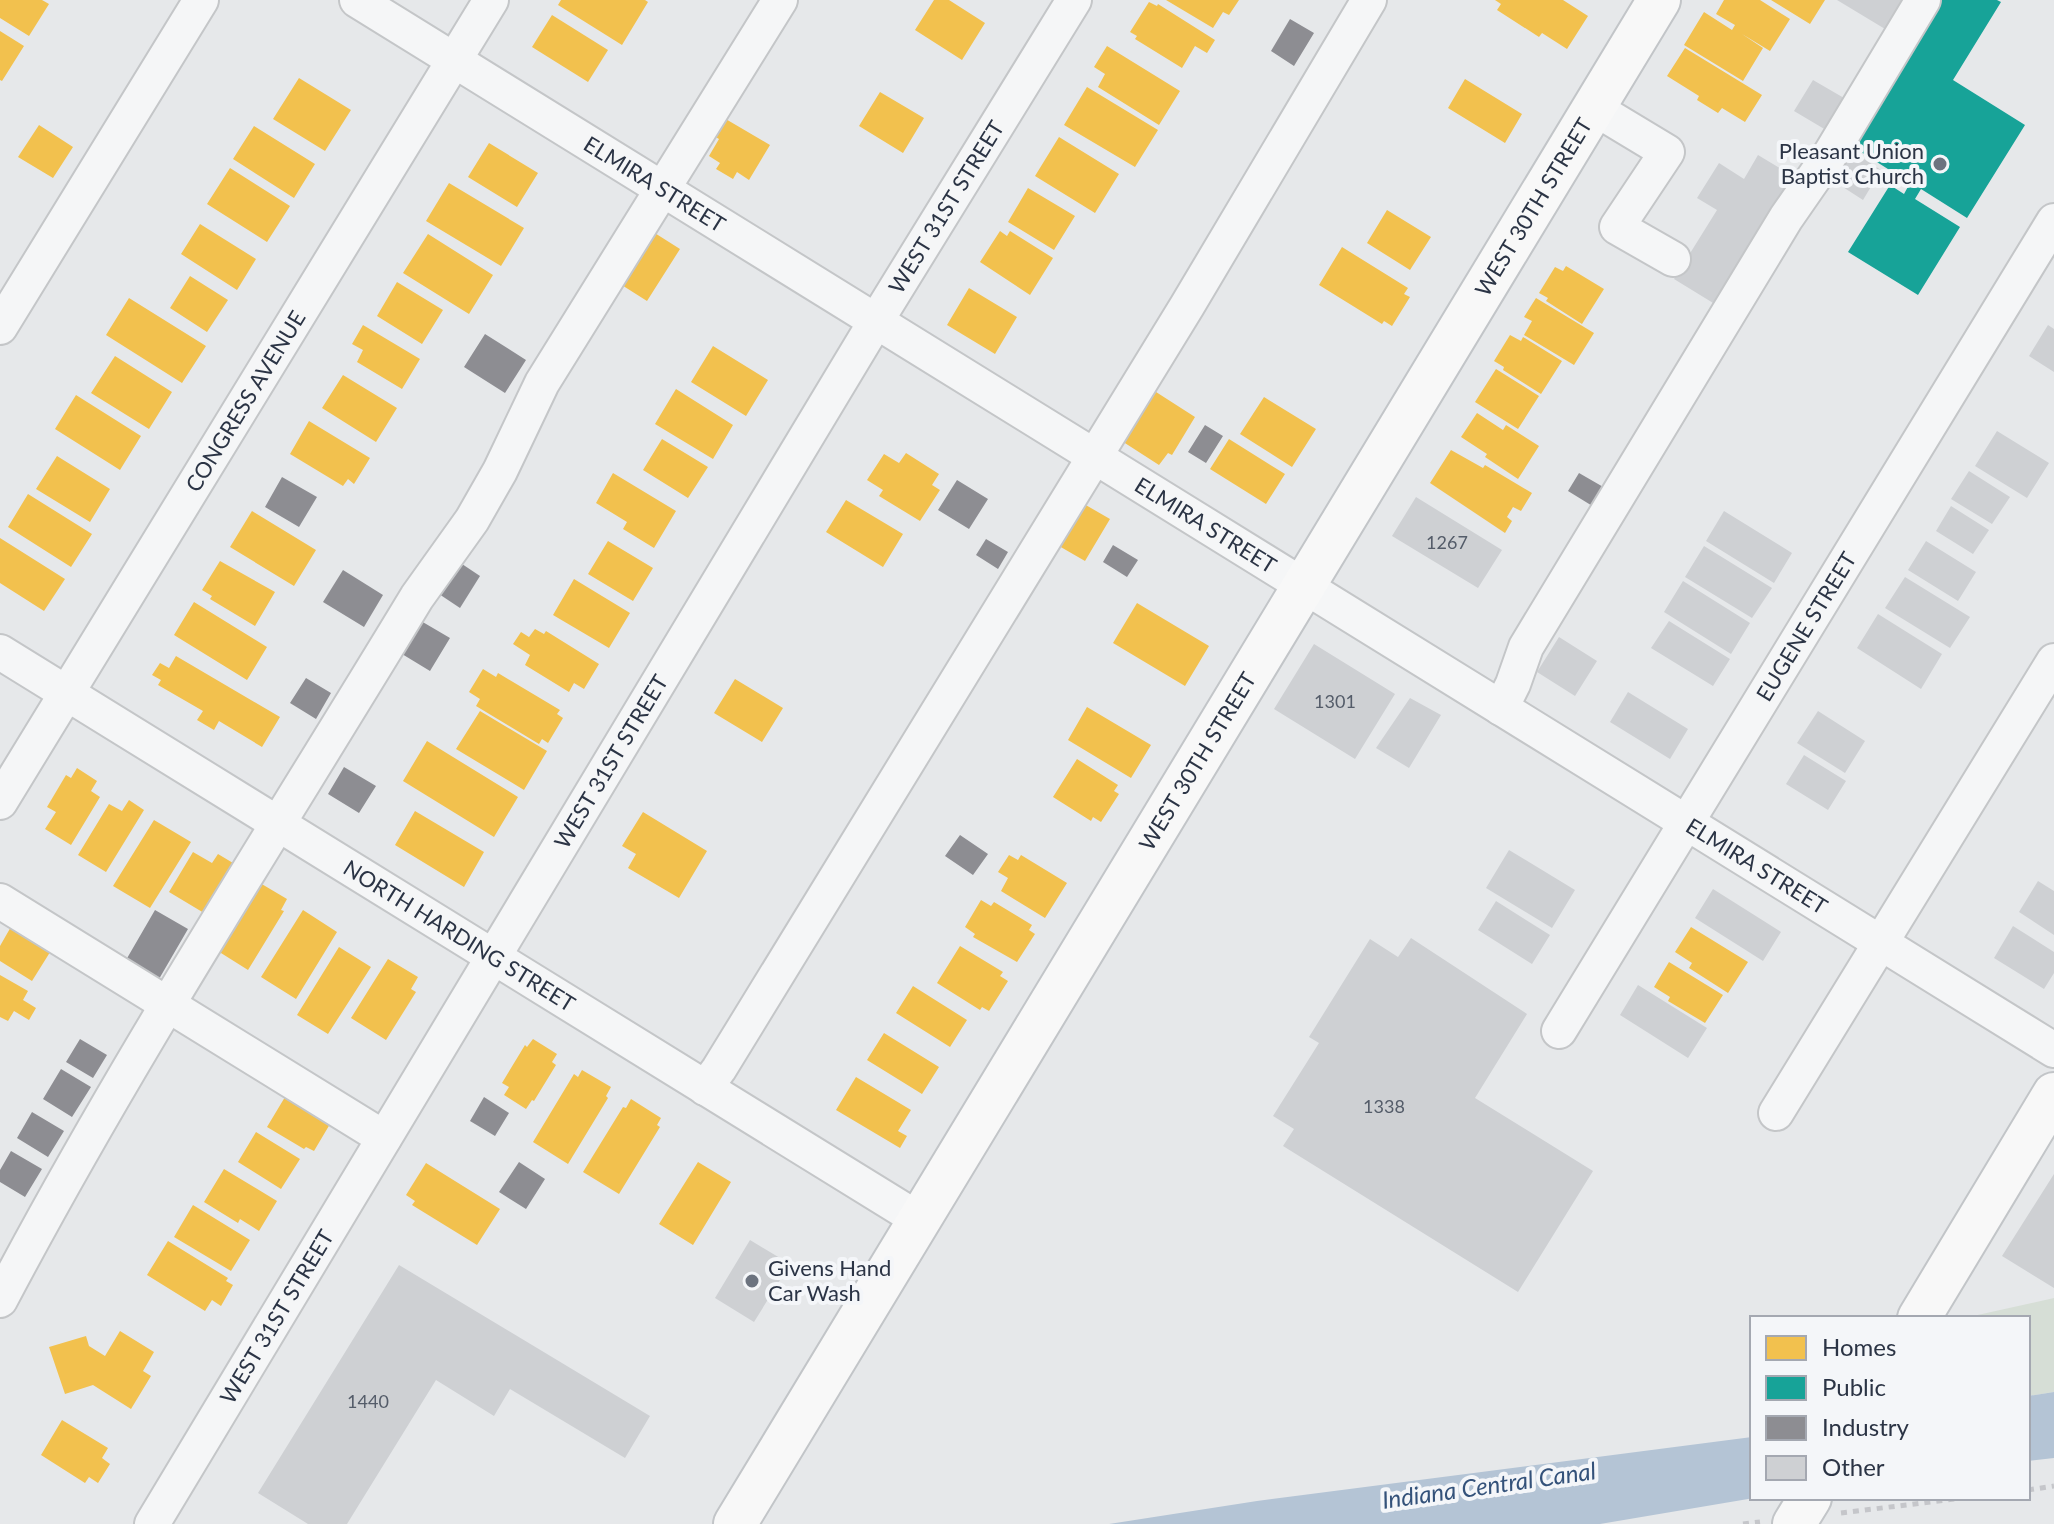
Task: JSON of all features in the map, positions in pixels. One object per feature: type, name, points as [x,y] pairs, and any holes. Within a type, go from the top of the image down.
[{"type":"main road","name":"WEST 30TH STREET","points":[[735,1524],[1659,0]]},
{"type":"main road","points":[[1920,1316],[2054,1094]]},
{"type":"street","points":[[0,327],[201,0]]},
{"type":"street","name":"ELMIRA STREET","points":[[357,0],[2054,1050]]},
{"type":"street","name":"CONGRESS AVENUE","points":[[0,802],[491,0]]},
{"type":"street","points":[[0,1300],[51,1203],[168,1005],[417,597],[472,520],[500,471],[542,383],[780,0]]},
{"type":"street","name":"WEST 31ST STREET","points":[[152,1524],[876,321],[1074,0]]},
{"type":"street","points":[[705,1088],[1187,306],[1369,0]]},
{"type":"street","points":[[1501,708],[1526,647],[1786,218],[1831,153],[1923,0]]},
{"type":"street","points":[[1594,108],[1667,152],[1617,227],[1673,259]]},
{"type":"street","name":"EUGENE STREET","points":[[1559,1031],[2054,221]]},
{"type":"street","name":"NORTH HARDING STREET","points":[[0,652],[918,1219]]},
{"type":"street","points":[[1776,1113],[2054,661]]},
{"type":"street","points":[[0,901],[384,1138]]},
{"type":"path","points":[[2030,1490],[2054,1486]]},
{"type":"path","points":[[1808,1512],[1941,1500]]},
{"type":"shaded area","points":[[2054,1298],[2054,1392],[2030,1396],[2030,1316],[1973,1316]]},
{"type":"water","points":[[2054,1392],[2054,1458],[2030,1461],[2030,1396]]},
{"type":"water","name":"Indiana Central Canal","points":[[1750,1437],[1750,1499],[1600,1524],[1109,1524],[1257,1501]]},
{"type":"building: Homes","points":[[0,0],[42,0],[49,4],[29,36],[0,18]]},
{"type":"building: Homes","points":[[561,0],[648,2],[622,45],[558,5]]},
{"type":"building: Homes","points":[[934,0],[949,0],[985,23],[962,60],[915,30]]},
{"type":"building: Homes","points":[[1166,0],[1239,0],[1229,15],[1223,12],[1213,28]]},
{"type":"building: Homes","points":[[1495,0],[1563,0],[1588,16],[1567,49],[1542,33],[1539,37],[1497,10],[1501,4]]},
{"type":"building: Homes","points":[[1724,0],[1760,0],[1790,19],[1770,51],[1742,34],[1763,48],[1743,81],[1684,45],[1704,12],[1732,30],[1735,25],[1716,14]]},
{"type":"building: Homes","points":[[1771,0],[1825,0],[1810,24]]},
{"type":"building: Homes","points":[[1149,2],[1158,4],[1215,40],[1207,53],[1195,46],[1182,68],[1135,39],[1137,36],[1130,32]]},
{"type":"building: Homes","points":[[552,15],[608,50],[588,82],[532,47]]},
{"type":"building: Homes","points":[[0,31],[24,46],[2,81],[0,80]]},
{"type":"building: Homes","points":[[1107,46],[1180,91],[1159,125],[1098,87],[1105,74],[1094,67]]},
{"type":"building: Homes","points":[[1685,48],[1762,95],[1745,122],[1722,108],[1718,113],[1697,100],[1699,96],[1667,76]]},
{"type":"building: Homes","points":[[299,78],[351,110],[325,151],[273,119]]},
{"type":"building: Homes","points":[[1465,79],[1522,114],[1505,143],[1448,108]]},
{"type":"building: Homes","points":[[1087,87],[1158,130],[1135,167],[1064,125]]},
{"type":"building: Homes","points":[[880,92],[924,118],[903,153],[859,126]]},
{"type":"building: Homes","points":[[724,118],[770,145],[749,180],[737,172],[733,179],[716,169],[720,163],[709,156],[719,139],[714,136]]},
{"type":"building: Homes","points":[[39,125],[73,147],[53,178],[18,157]]},
{"type":"building: Homes","points":[[254,126],[315,164],[294,198],[233,159]]},
{"type":"building: Homes","points":[[1059,137],[1119,174],[1095,213],[1035,176]]},
{"type":"building: Homes","points":[[489,143],[538,173],[517,207],[468,177]]},
{"type":"building: Homes","points":[[230,168],[290,206],[267,242],[207,204]]},
{"type":"building: Homes","points":[[449,183],[524,228],[501,266],[426,221]]},
{"type":"building: Homes","points":[[1028,188],[1075,216],[1054,250],[1008,222]]},
{"type":"building: Homes","points":[[1387,210],[1431,237],[1410,270],[1367,243]]},
{"type":"building: Homes","points":[[200,224],[256,259],[237,290],[181,254]]},
{"type":"building: Homes","points":[[650,230],[680,249],[647,301],[617,282]]},
{"type":"building: Homes","points":[[1000,231],[1007,236],[1010,231],[1053,258],[1030,295],[980,262]]},
{"type":"building: Homes","points":[[428,234],[493,275],[469,314],[403,273]]},
{"type":"building: Homes","points":[[1342,247],[1408,288],[1404,294],[1410,297],[1392,326],[1384,321],[1382,324],[1319,285]]},
{"type":"building: Homes","points":[[1566,266],[1604,289],[1582,324],[1539,293],[1555,267],[1563,271]]},
{"type":"building: Homes","points":[[190,276],[228,300],[207,332],[170,308]]},
{"type":"building: Homes","points":[[397,282],[443,310],[422,344],[377,316]]},
{"type":"building: Homes","points":[[969,288],[1017,317],[995,354],[947,325]]},
{"type":"building: Homes","points":[[129,298],[206,346],[182,383],[106,335]]},
{"type":"building: Homes","points":[[1536,298],[1594,333],[1574,365],[1524,335],[1532,321],[1524,317]]},
{"type":"building: Homes","points":[[363,325],[420,359],[402,389],[357,362],[363,350],[352,344]]},
{"type":"building: Homes","points":[[1510,335],[1521,341],[1523,337],[1562,361],[1541,394],[1494,361]]},
{"type":"building: Homes","points":[[713,346],[768,380],[746,416],[691,382]]},
{"type":"building: Homes","points":[[115,356],[172,392],[149,429],[91,393]]},
{"type":"building: Homes","points":[[1496,369],[1539,396],[1518,429],[1475,402]]},
{"type":"building: Homes","points":[[343,375],[397,408],[376,442],[322,408]]},
{"type":"building: Homes","points":[[1142,383],[1195,417],[1172,455],[1168,453],[1159,465],[1114,436]]},
{"type":"building: Homes","points":[[676,389],[733,425],[713,459],[655,424]]},
{"type":"building: Homes","points":[[76,395],[141,436],[120,470],[55,429]]},
{"type":"building: Homes","points":[[1264,397],[1316,429],[1292,467],[1240,434]]},
{"type":"building: Homes","points":[[1477,413],[1503,430],[1506,425],[1539,446],[1518,479],[1461,437]]},
{"type":"building: Homes","points":[[309,421],[370,458],[354,484],[348,479],[343,486],[290,454]]},
{"type":"building: Homes","points":[[662,439],[708,467],[688,498],[643,470]]},
{"type":"building: Homes","points":[[1229,439],[1285,474],[1266,504],[1210,469]]},
{"type":"building: Homes","points":[[1451,450],[1483,468],[1485,465],[1532,493],[1521,511],[1513,507],[1507,517],[1512,521],[1505,533],[1430,483]]},
{"type":"building: Homes","points":[[906,453],[939,474],[932,485],[940,490],[920,521],[879,496],[883,490],[867,480],[884,454],[899,463]]},
{"type":"building: Homes","points":[[57,456],[110,489],[90,522],[36,489]]},
{"type":"building: Homes","points":[[613,473],[676,511],[654,548],[623,529],[627,522],[596,503]]},
{"type":"building: Homes","points":[[28,494],[92,534],[71,567],[8,527]]},
{"type":"building: Homes","points":[[846,500],[903,534],[883,567],[826,532]]},
{"type":"building: Homes","points":[[1084,504],[1110,519],[1085,561],[1059,546]]},
{"type":"building: Homes","points":[[252,511],[316,550],[294,586],[230,547]]},
{"type":"building: Homes","points":[[0,538],[65,579],[44,611],[0,583]]},
{"type":"building: Homes","points":[[608,541],[653,568],[633,601],[588,574]]},
{"type":"building: Homes","points":[[220,561],[275,592],[255,626],[210,599],[212,596],[202,590]]},
{"type":"building: Homes","points":[[574,579],[630,613],[609,648],[553,615]]},
{"type":"building: Homes","points":[[194,602],[267,647],[247,680],[174,635]]},
{"type":"building: Homes","points":[[1137,603],[1209,646],[1185,686],[1113,643]]},
{"type":"building: Homes","points":[[535,629],[544,634],[546,631],[599,664],[584,689],[574,683],[569,692],[525,665],[530,655],[513,644],[521,632],[529,637]]},
{"type":"building: Homes","points":[[176,656],[280,717],[262,747],[219,721],[214,730],[197,720],[203,711],[158,685],[161,680],[152,675],[160,663],[169,668]]},
{"type":"building: Homes","points":[[483,669],[496,677],[498,673],[560,710],[557,714],[563,718],[548,743],[542,739],[539,744],[476,706],[480,699],[469,692]]},
{"type":"building: Homes","points":[[735,679],[783,708],[762,742],[714,713]]},
{"type":"building: Homes","points":[[1087,707],[1151,745],[1131,778],[1068,740]]},
{"type":"building: Homes","points":[[480,711],[547,751],[524,790],[456,749]]},
{"type":"building: Homes","points":[[427,741],[518,797],[494,837],[403,781]]},
{"type":"building: Homes","points":[[1077,759],[1118,785],[1114,791],[1119,794],[1101,822],[1093,817],[1091,821],[1053,797]]},
{"type":"building: Homes","points":[[77,768],[97,781],[91,791],[100,797],[71,845],[45,829],[56,812],[47,807],[66,775],[71,778]]},
{"type":"building: Homes","points":[[129,800],[144,810],[106,872],[78,855],[109,804],[122,811]]},
{"type":"building: Homes","points":[[415,811],[484,852],[464,887],[395,845]]},
{"type":"building: Homes","points":[[643,812],[707,851],[679,898],[628,868],[636,854],[622,846]]},
{"type":"building: Homes","points":[[154,820],[191,842],[150,908],[113,886]]},
{"type":"building: Homes","points":[[193,852],[212,863],[218,854],[233,863],[204,913],[169,892]]},
{"type":"building: Homes","points":[[1009,855],[1018,860],[1021,855],[1067,883],[1045,918],[1001,891],[1008,878],[998,872]]},
{"type":"building: Homes","points":[[260,883],[287,899],[281,910],[284,911],[248,970],[213,948]]},
{"type":"building: Homes","points":[[981,900],[991,906],[994,902],[1032,925],[1029,930],[1035,934],[1017,962],[973,937],[975,934],[965,927]]},
{"type":"building: Homes","points":[[303,910],[337,932],[296,999],[261,977]]},
{"type":"building: Homes","points":[[12,925],[52,949],[32,981],[0,961],[0,946]]},
{"type":"building: Homes","points":[[1691,927],[1748,962],[1728,993],[1689,968],[1692,963],[1675,952]]},
{"type":"building: Homes","points":[[960,946],[1003,972],[1000,976],[1008,981],[989,1011],[982,1007],[980,1010],[937,983]]},
{"type":"building: Homes","points":[[339,947],[371,967],[328,1034],[297,1015]]},
{"type":"building: Homes","points":[[388,959],[418,977],[411,989],[416,992],[386,1040],[351,1018]]},
{"type":"building: Homes","points":[[1669,962],[1723,995],[1705,1023],[1668,1001],[1670,997],[1654,987]]},
{"type":"building: Homes","points":[[0,975],[28,991],[23,1000],[36,1008],[29,1020],[14,1011],[8,1021],[0,1017]]},
{"type":"building: Homes","points":[[913,986],[967,1020],[950,1047],[896,1013]]},
{"type":"building: Homes","points":[[884,1033],[939,1067],[922,1094],[867,1060]]},
{"type":"building: Homes","points":[[533,1039],[557,1054],[552,1062],[556,1065],[526,1109],[504,1095],[509,1087],[502,1083],[525,1045],[527,1047]]},
{"type":"building: Homes","points":[[582,1070],[611,1087],[606,1096],[608,1098],[568,1164],[533,1142],[574,1074],[578,1077]]},
{"type":"building: Homes","points":[[856,1077],[911,1110],[898,1131],[907,1136],[900,1148],[836,1110]]},
{"type":"building: Homes","points":[[288,1092],[330,1124],[314,1151],[304,1149],[267,1127]]},
{"type":"building: Homes","points":[[631,1099],[661,1118],[657,1125],[660,1127],[619,1194],[583,1172]]},
{"type":"building: Homes","points":[[256,1132],[300,1159],[281,1189],[238,1162]]},
{"type":"building: Homes","points":[[698,1162],[731,1182],[693,1245],[659,1224]]},
{"type":"building: Homes","points":[[426,1163],[500,1209],[477,1245],[412,1205],[415,1201],[406,1195]]},
{"type":"building: Homes","points":[[224,1169],[277,1201],[259,1231],[240,1219],[238,1223],[204,1202]]},
{"type":"building: Homes","points":[[193,1205],[250,1240],[231,1271],[174,1237]]},
{"type":"building: Homes","points":[[168,1241],[228,1278],[226,1281],[233,1285],[221,1306],[212,1300],[205,1311],[147,1275]]},
{"type":"building: Homes","points":[[120,1331],[154,1352],[143,1371],[151,1376],[131,1409],[93,1385],[65,1394],[49,1347],[86,1336],[89,1346],[105,1356]]},
{"type":"building: Homes","points":[[62,1420],[108,1448],[102,1458],[110,1464],[98,1483],[89,1477],[85,1483],[41,1455]]},
{"type":"building: Public","name":"Pleasant Union Baptist Church","points":[[1941,0],[2001,2],[1953,80],[2025,125],[1967,218],[1921,189],[1915,199],[1960,227],[1918,295],[1848,252],[1890,185],[1904,194],[1910,183],[1850,145]]},
{"type":"building: Industry","points":[[1290,19],[1314,33],[1294,66],[1271,51]]},
{"type":"building: Industry","points":[[485,334],[526,360],[505,393],[464,367]]},
{"type":"building: Industry","points":[[1205,425],[1223,436],[1206,463],[1188,452]]},
{"type":"building: Industry","points":[[1579,473],[1605,488],[1594,507],[1568,491]]},
{"type":"building: Industry","points":[[282,477],[317,497],[299,527],[265,507]]},
{"type":"building: Industry","points":[[957,480],[988,499],[969,529],[938,510]]},
{"type":"building: Industry","points":[[986,539],[1008,552],[998,569],[976,555]]},
{"type":"building: Industry","points":[[1113,545],[1138,560],[1127,577],[1103,562]]},
{"type":"building: Industry","points":[[456,560],[480,576],[460,608],[436,592]]},
{"type":"building: Industry","points":[[343,570],[383,595],[364,627],[323,602]]},
{"type":"building: Industry","points":[[421,621],[450,638],[430,671],[402,654]]},
{"type":"building: Industry","points":[[306,678],[331,693],[316,719],[290,703]]},
{"type":"building: Industry","points":[[344,767],[376,786],[359,813],[328,794]]},
{"type":"building: Industry","points":[[960,835],[988,854],[973,875],[945,856]]},
{"type":"building: Industry","points":[[155,910],[188,929],[159,979],[126,960]]},
{"type":"building: Industry","points":[[80,1039],[107,1055],[93,1078],[66,1062]]},
{"type":"building: Industry","points":[[61,1069],[91,1087],[72,1117],[43,1099]]},
{"type":"building: Industry","points":[[484,1097],[509,1113],[495,1136],[470,1121]]},
{"type":"building: Industry","points":[[32,1112],[64,1131],[48,1157],[17,1138]]},
{"type":"building: Industry","points":[[11,1151],[42,1169],[25,1197],[0,1182],[0,1170]]},
{"type":"building: Industry","points":[[519,1162],[545,1179],[526,1209],[499,1192]]},
{"type":"building: Other","points":[[1837,0],[1909,0],[1890,32]]},
{"type":"building: Other","points":[[1813,80],[1844,98],[1826,130],[1794,111]]},
{"type":"building: Other","points":[[1850,150],[1881,170],[1863,200],[1832,180]]},
{"type":"building: Other","points":[[1758,155],[1796,178],[1718,306],[1674,279],[1717,210],[1697,198],[1719,163],[1744,179]]},
{"type":"building: Other","points":[[2048,325],[2054,329],[2054,372],[2029,356]]},
{"type":"building: Other","points":[[1997,431],[2049,463],[2027,498],[1975,466]]},
{"type":"building: Other","points":[[1969,471],[2010,497],[1992,524],[1951,499]]},
{"type":"building: Other","points":[[1416,497],[1502,550],[1478,588],[1392,536]]},
{"type":"building: Other","points":[[1951,506],[1989,530],[1973,554],[1936,531]]},
{"type":"building: Other","points":[[1724,511],[1792,553],[1774,583],[1706,541]]},
{"type":"building: Other","points":[[1926,541],[1976,572],[1958,601],[1908,570]]},
{"type":"building: Other","points":[[1704,546],[1772,588],[1752,618],[1685,577]]},
{"type":"building: Other","points":[[1905,577],[1970,617],[1950,648],[1885,608]]},
{"type":"building: Other","points":[[1683,581],[1750,623],[1731,654],[1664,612]]},
{"type":"building: Other","points":[[1878,614],[1942,654],[1921,689],[1857,648]]},
{"type":"building: Other","points":[[1669,621],[1730,659],[1713,686],[1651,648]]},
{"type":"building: Other","points":[[1559,637],[1597,661],[1575,696],[1537,672]]},
{"type":"building: Other","points":[[1314,644],[1395,694],[1355,759],[1274,709]]},
{"type":"building: Other","points":[[1628,692],[1688,729],[1670,759],[1610,722]]},
{"type":"building: Other","points":[[1410,698],[1441,715],[1409,768],[1376,748]]},
{"type":"building: Other","points":[[1818,711],[1865,741],[1845,773],[1797,743]]},
{"type":"building: Other","points":[[1804,755],[1846,781],[1828,810],[1786,784]]},
{"type":"building: Other","points":[[1509,850],[1575,890],[1552,928],[1486,888]]},
{"type":"building: Other","points":[[2038,881],[2054,891],[2054,935],[2019,912]]},
{"type":"building: Other","points":[[1713,889],[1781,932],[1763,961],[1695,918]]},
{"type":"building: Other","points":[[1496,901],[1550,935],[1532,964],[1478,930]]},
{"type":"building: Other","points":[[2013,926],[2054,952],[2054,973],[2044,989],[1994,958]]},
{"type":"building: Other","points":[[1411,938],[1527,1014],[1475,1098],[1593,1171],[1518,1292],[1283,1146],[1294,1129],[1273,1116],[1319,1043],[1309,1037],[1370,939],[1398,957]]},
{"type":"building: Other","points":[[1638,985],[1707,1028],[1688,1058],[1620,1015]]},
{"type":"building: Other","points":[[2054,1174],[2054,1288],[2002,1256]]},
{"type":"building: Other","name":"Givens Hand Car Wash","points":[[750,1240],[790,1264],[754,1322],[715,1298]]},
{"type":"building: Other","points":[[399,1265],[650,1416],[625,1458],[510,1389],[494,1416],[436,1380],[347,1524],[308,1524],[258,1493]]},
{"type":"place","name":"Pleasant Union Baptist Church","points":[[1940,164]]},
{"type":"place","name":"Givens Hand Car Wash","points":[[752,1281]]}]
